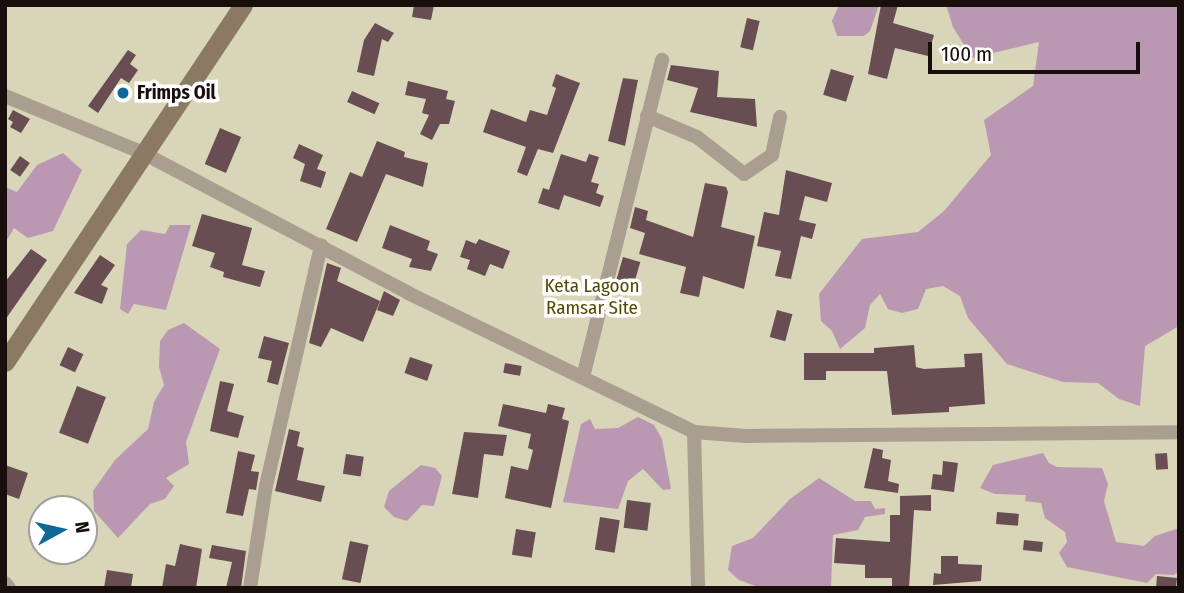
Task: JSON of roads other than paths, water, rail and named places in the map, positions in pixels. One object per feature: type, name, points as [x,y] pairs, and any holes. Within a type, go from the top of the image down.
[{"type":"main road","points":[[5,362],[243,5]]},
{"type":"street","points":[[583,377],[662,60]]},
{"type":"street","points":[[5,96],[143,153],[408,293],[694,432],[759,436],[1179,432]]},
{"type":"street","points":[[647,117],[697,137],[744,174],[772,155],[780,117]]},
{"type":"street","points":[[250,588],[266,486],[321,245]]},
{"type":"street","points":[[694,432],[698,588]]},
{"type":"street","points":[[5,583],[9,588]]},
{"type":"place","name":"Frimps Oil","points":[[123,93]]},
{"type":"park label","name":"Keta Lagoon Ramsar Site","points":[[592,297]]}]
